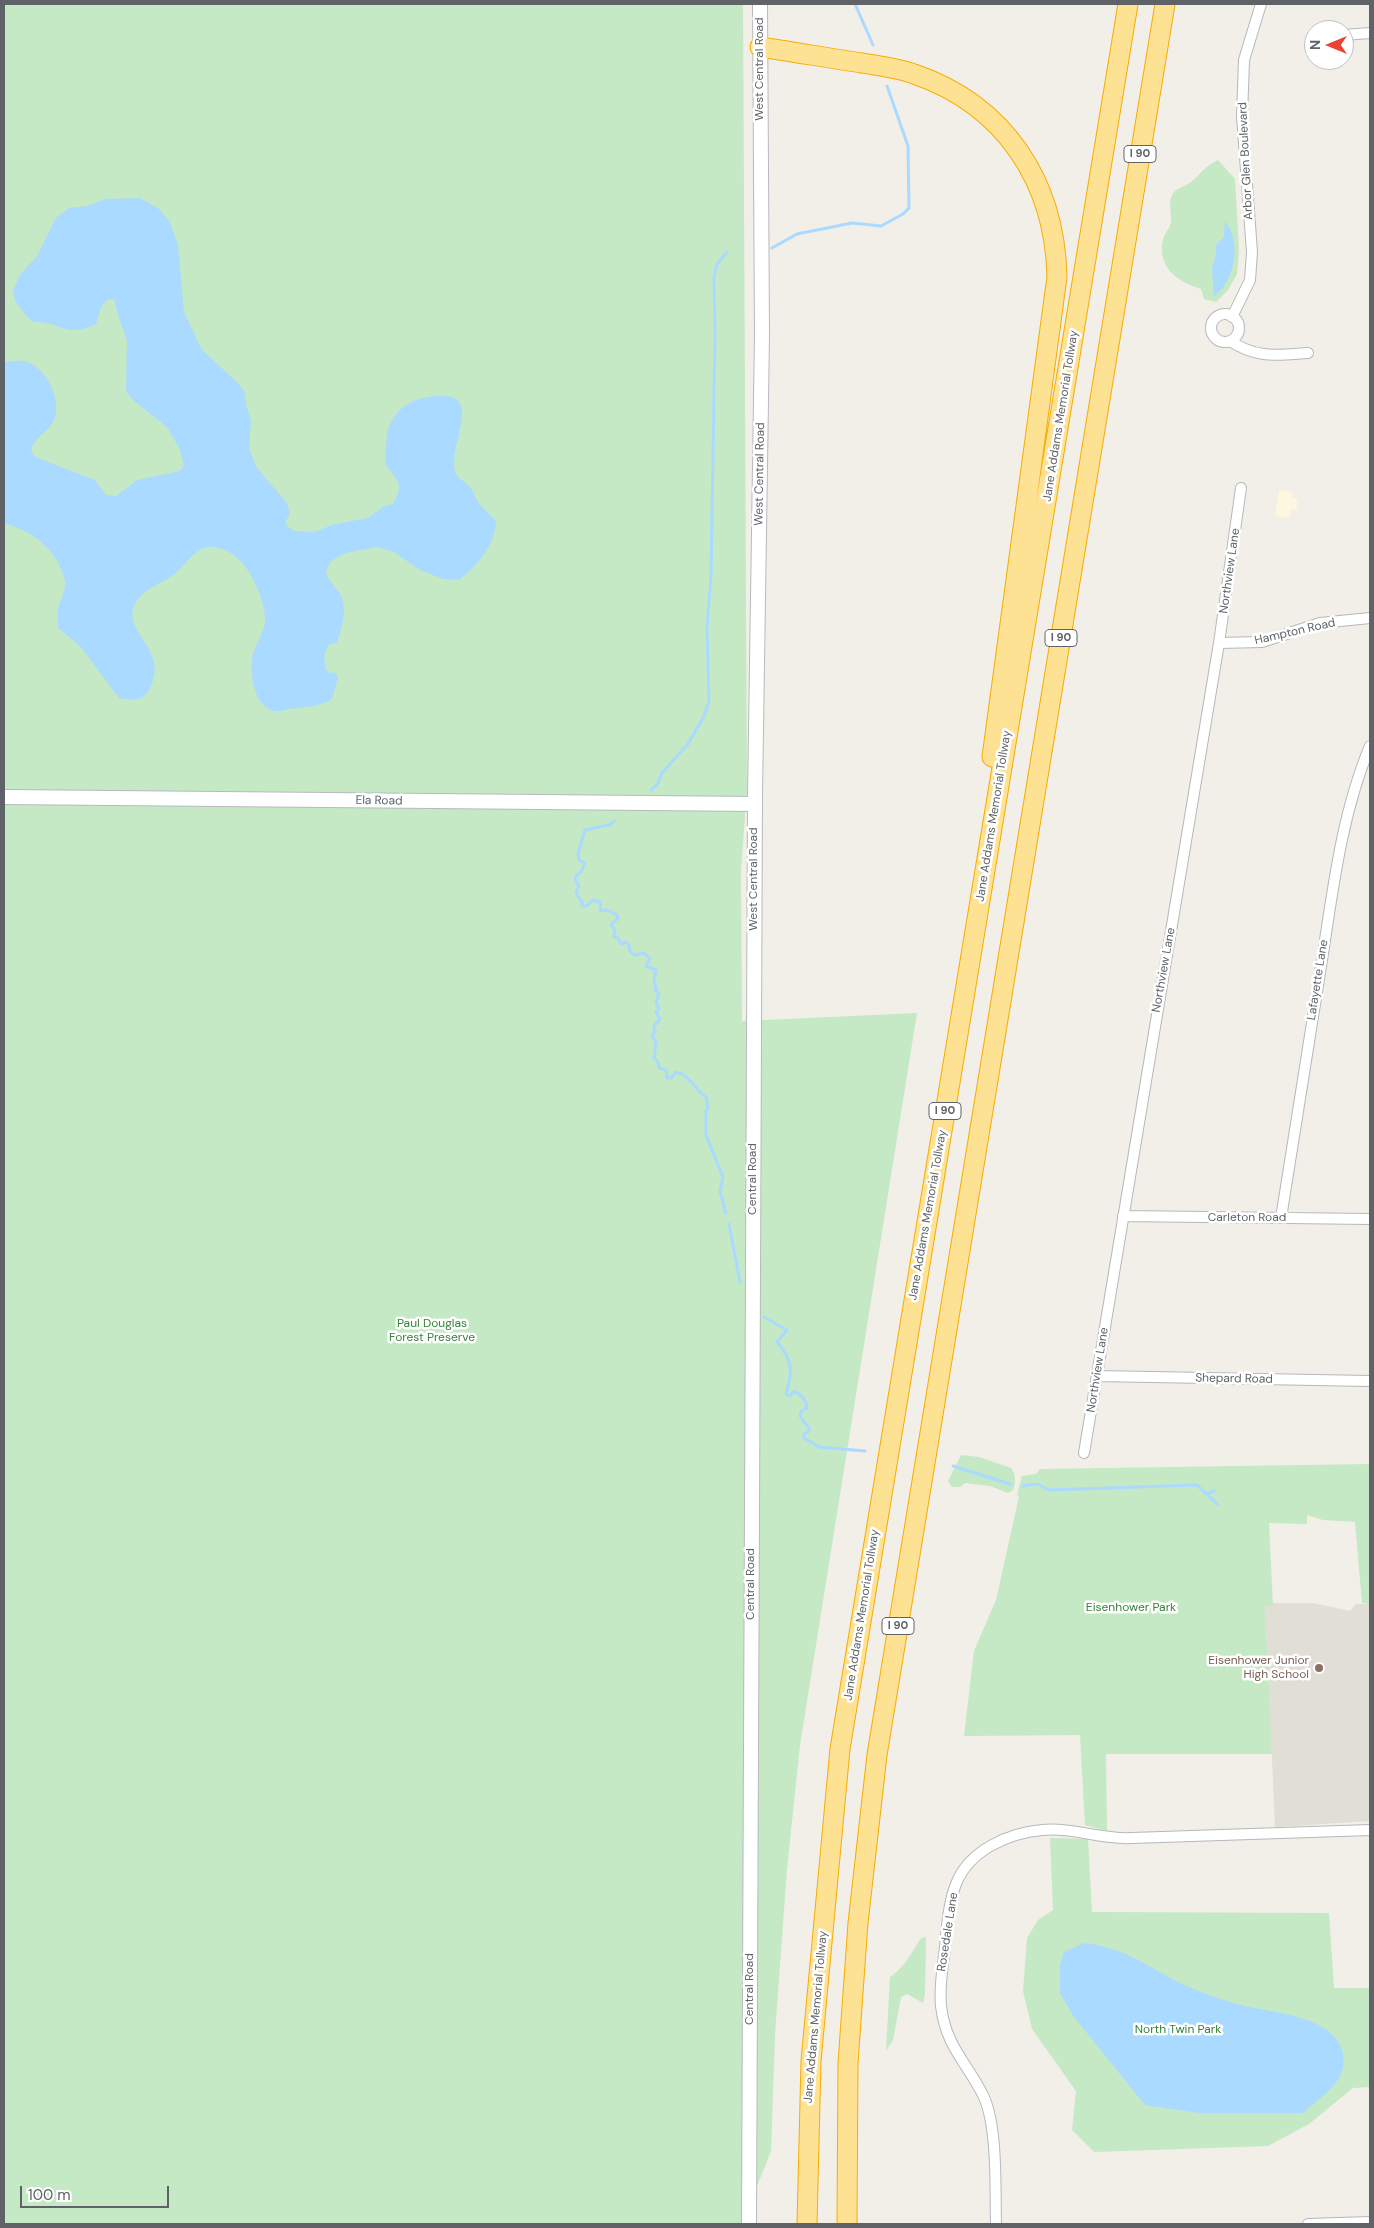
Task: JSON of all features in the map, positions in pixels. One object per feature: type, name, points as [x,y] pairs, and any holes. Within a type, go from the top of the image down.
[{"type":"highway","name":"Jane Addams Memorial Tollway","points":[[807,2224],[811,2061],[840,1749],[1128,4]]},
{"type":"highway","name":"I 90","points":[[847,2224],[850,2027],[858,1923],[877,1755],[1165,4]]},
{"type":"highway","points":[[1155,65],[1173,4]]},
{"type":"highway","points":[[760,47],[913,73],[954,91],[992,119],[1019,150],[1042,192],[1052,226],[1057,261],[1055,299],[1002,674],[971,958]]},
{"type":"street","name":"West Central Road","points":[[754,945],[762,334],[760,4]]},
{"type":"street","name":"Arbor Glen Boulevard","points":[[1232,317],[1250,280],[1252,252],[1242,116],[1244,60],[1260,4]]},
{"type":"street","points":[[1354,34],[1370,33]]},
{"type":"street","points":[[1219,316],[1232,317],[1238,324],[1239,329],[1235,338],[1225,342],[1217,339],[1214,336],[1212,326],[1219,316]]},
{"type":"street","points":[[1230,341],[1242,349],[1260,355],[1308,353]]},
{"type":"street","name":"Northview Lane","points":[[1084,1452],[1219,643],[1242,488]]},
{"type":"street","name":"Hampton Road","points":[[1219,643],[1262,642],[1320,623],[1370,618]]},
{"type":"street","name":"Lafayette Lane","points":[[1281,1218],[1334,880],[1349,815],[1363,763],[1370,746]]},
{"type":"street","name":"Ela Road","points":[[4,797],[755,804]]},
{"type":"street","name":"Central Road","points":[[749,2224],[754,945]]},
{"type":"street","name":"Carleton Road","points":[[1123,1216],[1370,1219]]},
{"type":"street","name":"Shepard Road","points":[[1097,1376],[1370,1381]]},
{"type":"street","name":"Rosedale Lane","points":[[996,2224],[990,2118],[984,2096],[956,2053],[946,2032],[941,2004],[941,1980],[948,1918],[956,1884],[966,1867],[977,1856],[996,1843],[1015,1834],[1042,1830],[1062,1829],[1117,1839],[1370,1830]]},
{"type":"street","points":[[1308,2224],[1370,2222]]},
{"type":"shaded area","points":[[1279,490],[1293,493],[1292,498],[1298,499],[1296,510],[1291,509],[1289,518],[1275,516]]},
{"type":"shaded area","name":"Eisenhower Junior High School","points":[[1273,1603],[1313,1603],[1350,1611],[1356,1604],[1370,1604],[1370,1821],[1275,1827],[1265,1606],[1272,1606]]},
{"type":"green space","name":"Paul Douglas Forest Preserve","points":[[4,4],[743,4],[747,789],[741,870],[742,1021],[917,1013],[800,1745],[787,1869],[775,2034],[771,2151],[742,2224],[4,2224]]},
{"type":"green space","points":[[1218,160],[1235,179],[1239,250],[1237,274],[1228,290],[1216,302],[1204,299],[1201,289],[1184,282],[1171,272],[1163,258],[1162,249],[1163,239],[1171,222],[1170,202],[1172,195]]},
{"type":"green space","points":[[961,1455],[979,1457],[1011,1468],[1015,1479],[1013,1490],[1008,1493],[990,1486],[965,1483],[960,1487],[952,1487],[948,1481]]},
{"type":"green space","name":"Eisenhower Park","points":[[1370,1464],[1370,1604],[1362,1603],[1355,1522],[1323,1520],[1307,1515],[1307,1524],[1269,1523],[1273,1606],[1265,1606],[1272,1754],[1106,1754],[1107,1831],[1085,1825],[1080,1735],[964,1736],[974,1651],[996,1600],[1022,1476],[1036,1474],[1040,1469]]},
{"type":"green space","name":"North Twin Park","points":[[1050,1838],[1088,1839],[1092,1912],[1329,1913],[1334,1988],[1370,1988],[1370,2087],[1353,2088],[1309,2124],[1268,2146],[1094,2152],[1072,2130],[1076,2091],[1032,2029],[1023,1991],[1027,1938],[1038,1920],[1053,1910]]},
{"type":"green space","points":[[926,1937],[925,1993],[923,2003],[907,1994],[901,1997],[893,2040],[886,2051],[890,1977],[904,1964],[921,1938]]},
{"type":"water","points":[[140,198],[159,209],[170,222],[178,245],[184,312],[202,350],[239,384],[245,393],[246,405],[251,421],[249,449],[257,468],[287,503],[290,514],[285,522],[288,527],[295,531],[312,532],[331,525],[368,518],[384,506],[393,504],[399,485],[387,467],[385,458],[391,422],[407,404],[420,399],[443,396],[456,399],[462,408],[462,420],[454,463],[457,475],[471,488],[480,504],[496,521],[489,547],[478,562],[459,580],[443,579],[420,570],[394,552],[377,547],[346,553],[331,561],[326,571],[327,576],[342,598],[344,615],[337,643],[329,644],[324,655],[326,669],[330,673],[335,672],[338,677],[332,699],[322,704],[276,711],[267,708],[262,703],[255,689],[252,673],[253,654],[265,624],[265,612],[260,594],[241,561],[229,552],[210,547],[201,549],[177,572],[146,591],[137,600],[132,616],[151,653],[154,664],[154,676],[149,690],[143,697],[132,700],[119,698],[81,647],[58,628],[58,609],[64,592],[65,582],[57,561],[51,552],[34,537],[25,531],[4,523],[4,362],[21,361],[31,364],[45,376],[54,393],[56,412],[54,420],[33,445],[31,450],[35,457],[95,480],[106,495],[116,496],[137,480],[180,471],[184,466],[180,449],[167,427],[133,400],[126,391],[127,340],[114,299],[107,300],[101,307],[96,324],[77,330],[70,330],[43,322],[33,322],[26,316],[15,300],[13,290],[20,275],[37,256],[56,218],[69,208],[88,206],[105,199]]},
{"type":"water","points":[[1225,221],[1231,231],[1234,243],[1234,260],[1229,277],[1220,291],[1214,296],[1212,268],[1216,254],[1216,245],[1224,237]]},
{"type":"water","points":[[1084,1943],[1110,1948],[1144,1963],[1178,1982],[1212,1996],[1235,2004],[1305,2019],[1321,2026],[1340,2044],[1343,2054],[1341,2073],[1332,2088],[1303,2113],[1199,2113],[1145,2105],[1074,2017],[1060,1993],[1060,1965],[1064,1952]]},
{"type":"waterway","points":[[855,4],[873,45]]},
{"type":"waterway","points":[[772,248],[797,234],[852,223],[881,226],[903,214],[909,208],[908,146],[887,86]]},
{"type":"waterway","points":[[651,790],[657,785],[662,773],[688,744],[704,716],[709,702],[707,627],[711,576],[715,334],[714,277],[717,264],[727,252]]},
{"type":"waterway","points":[[615,821],[609,825],[585,830],[578,854],[579,860],[585,863],[581,872],[576,876],[575,880],[579,886],[576,893],[582,902],[582,906],[586,906],[593,900],[600,902],[601,911],[607,910],[616,914],[618,918],[611,925],[615,930],[614,937],[618,938],[621,944],[626,942],[629,945],[630,951],[635,955],[644,953],[650,959],[646,966],[656,970],[655,990],[659,993],[656,1003],[659,1009],[656,1012],[660,1019],[654,1026],[655,1032],[652,1036],[656,1042],[654,1058],[658,1062],[659,1068],[666,1070],[667,1078],[671,1078],[676,1072],[681,1074],[706,1097],[708,1108],[706,1111],[706,1135],[723,1177],[720,1191],[726,1213]]},
{"type":"waterway","points":[[729,1224],[740,1282]]},
{"type":"waterway","points":[[764,1317],[787,1330],[777,1342],[786,1355],[790,1366],[790,1379],[786,1394],[790,1396],[794,1391],[797,1392],[807,1405],[807,1408],[801,1411],[800,1416],[810,1430],[804,1434],[804,1438],[819,1447],[865,1451]]},
{"type":"waterway","points":[[953,1466],[1010,1484]]},
{"type":"waterway","points":[[1023,1486],[1037,1484],[1049,1490],[1197,1485],[1218,1505]]},
{"type":"waterway","points":[[1206,1494],[1214,1491]]},
{"type":"place","name":"Eisenhower Junior High School","points":[[1319,1668]]}]
